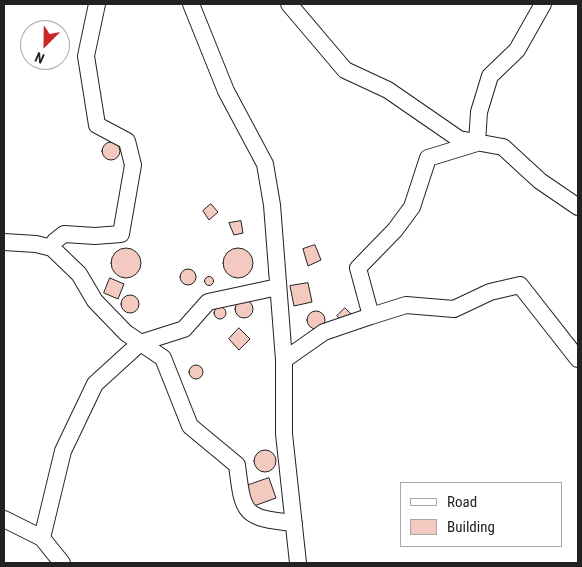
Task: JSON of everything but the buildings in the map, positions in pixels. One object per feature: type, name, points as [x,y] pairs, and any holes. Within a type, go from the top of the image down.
[{"type":"street","points":[[52,248],[55,241],[64,234],[95,236],[121,234],[133,166],[127,141],[97,125],[86,56],[97,4]]},
{"type":"street","points":[[191,4],[226,91],[265,164],[272,205],[284,360],[284,434],[298,563]]},
{"type":"street","points":[[288,4],[346,70],[388,90],[459,139],[502,147],[540,181],[578,207]]},
{"type":"street","points":[[477,143],[479,112],[490,76],[518,50],[543,4]]},
{"type":"street","points":[[370,316],[358,268],[395,230],[412,207],[428,158],[477,143]]},
{"type":"street","points":[[4,242],[52,248],[79,274],[95,301],[126,333],[163,358],[190,426],[237,466],[242,503],[260,519],[294,523]]},
{"type":"street","points":[[284,360],[324,332],[370,316],[406,306],[454,309],[490,292],[520,285],[578,359]]},
{"type":"street","points":[[42,538],[63,451],[95,384],[140,343],[184,329],[208,302],[278,287]]},
{"type":"street","points":[[4,520],[42,538],[62,563]]}]
